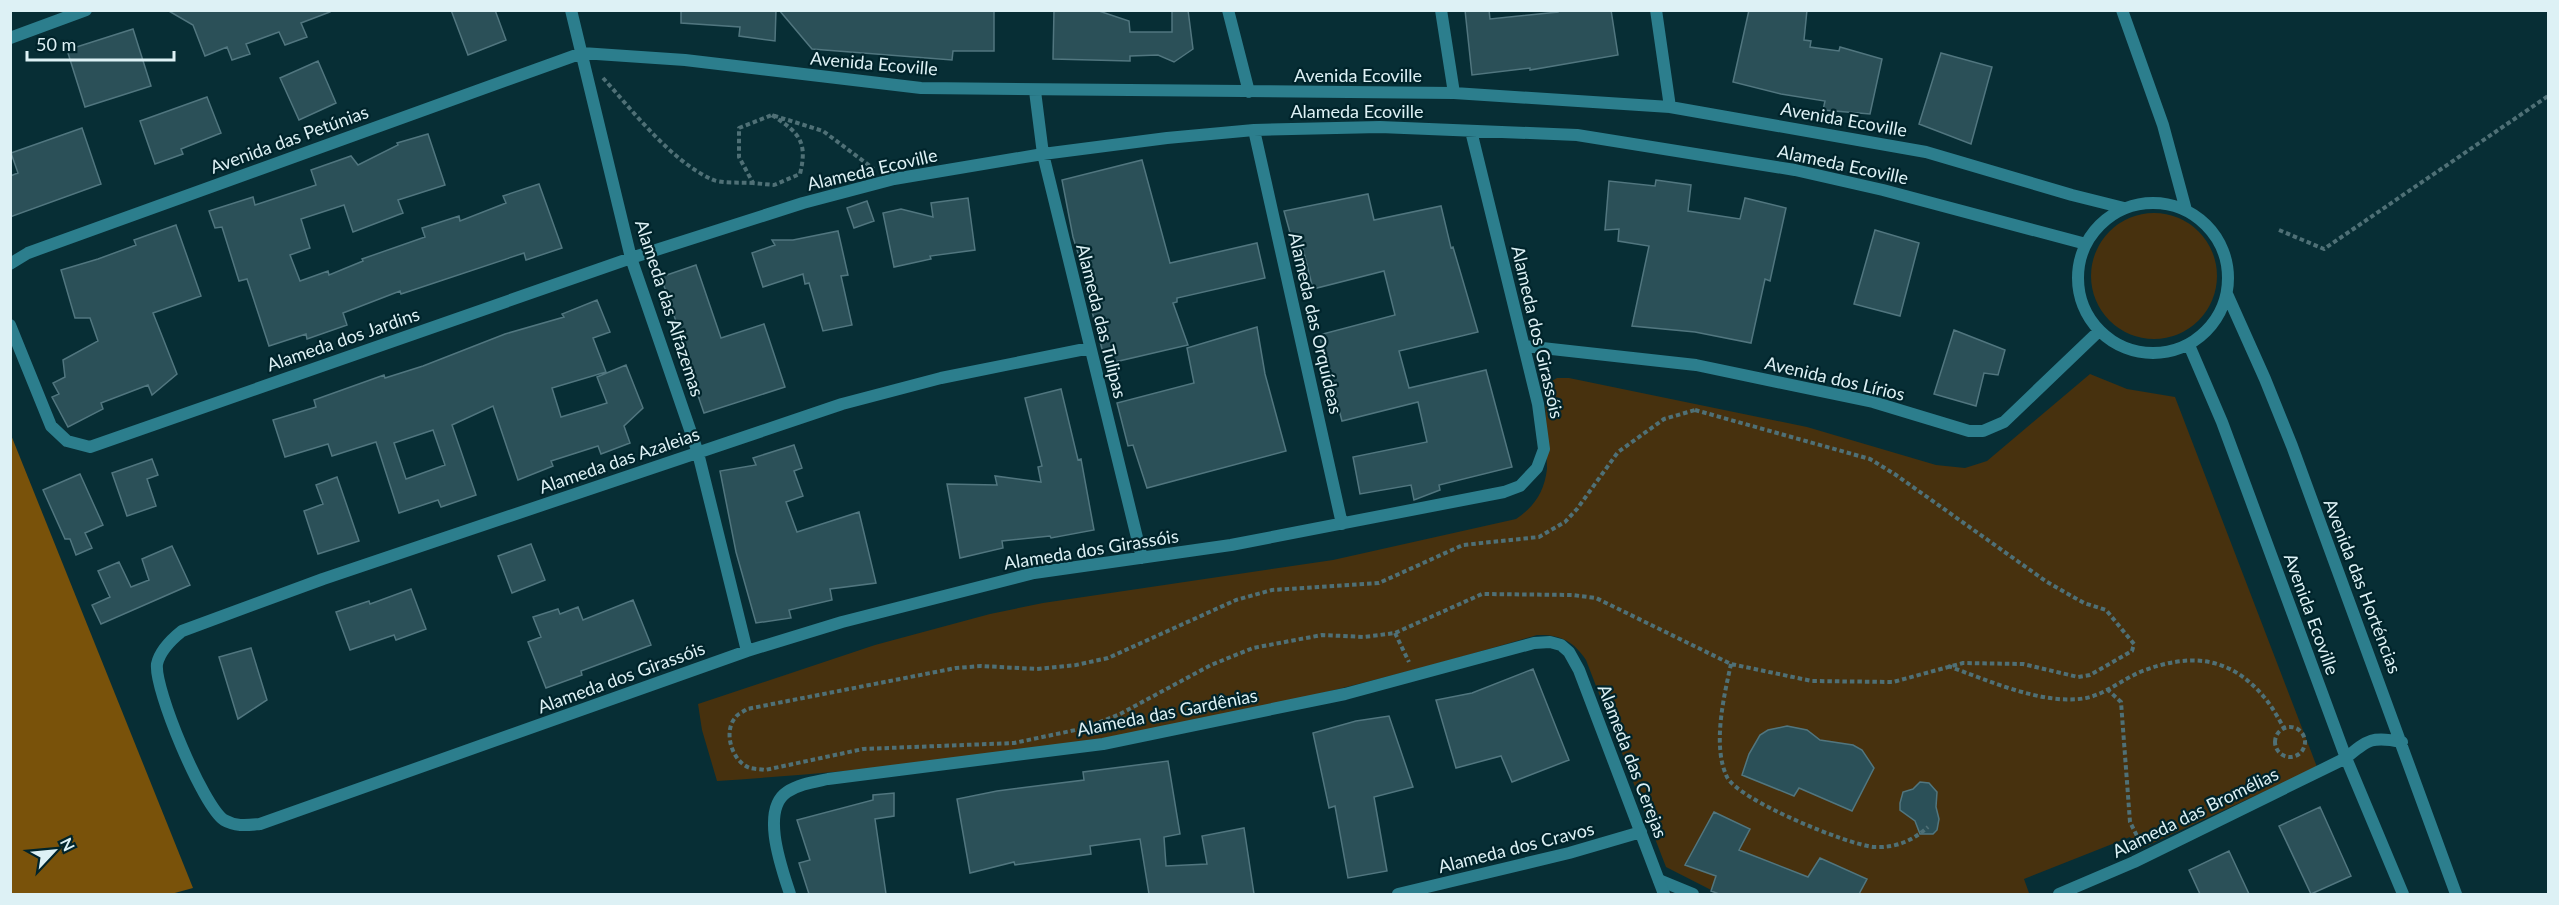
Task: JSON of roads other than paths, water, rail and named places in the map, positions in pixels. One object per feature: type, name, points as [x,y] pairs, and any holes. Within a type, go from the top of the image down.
[{"type":"street","points":[[10,38],[86,10]]},
{"type":"street","name":"Alameda das Alfazemas","points":[[571,10],[631,258],[698,453],[747,651]]},
{"type":"street","points":[[1228,10],[1249,92]]},
{"type":"street","points":[[1441,10],[1454,93]]},
{"type":"street","points":[[1656,10],[1670,107]]},
{"type":"street","points":[[2121,10],[2163,125],[2186,210]]},
{"type":"street","name":"Avenida Ecoville","points":[[582,53],[685,60],[921,88],[1035,91],[1454,93],[1670,107],[1926,152],[2124,208]]},
{"type":"street","name":"Avenida das Petúnias","points":[[10,264],[27,253],[582,53]]},
{"type":"street","name":"Alameda das Tulipas","points":[[1035,91],[1043,154],[1142,558]]},
{"type":"street","name":"Alameda Ecoville","points":[[631,258],[803,203],[894,179],[1043,154],[1254,130],[1380,128],[1577,135],[1795,170],[1883,190],[2086,244]]},
{"type":"street","name":"Alameda das Orquídeas","points":[[1254,130],[1342,524]]},
{"type":"street","name":"Alameda dos Girassóis","points":[[223,819],[241,826],[260,824],[747,651],[842,622],[1034,573],[1142,558],[1342,524],[1497,494],[1520,486],[1537,468],[1544,448],[1538,404],[1471,131]]},
{"type":"street","name":"Avenida das Horténcias","points":[[2145,202],[2166,203],[2186,210],[2206,224],[2221,245],[2228,269],[2227,294],[2220,315],[2206,332],[2189,345],[2168,353],[2143,353],[2119,346],[2099,331],[2084,310],[2078,286],[2079,261],[2089,237],[2106,218],[2124,208],[2145,202]]},
{"type":"street","name":"Alameda dos Jardins","points":[[10,325],[51,426],[67,441],[90,447],[631,258]]},
{"type":"street","name":"Avenida das Horténcias","points":[[2227,294],[2265,379],[2457,894]]},
{"type":"street","name":"Avenida dos Lírios","points":[[1524,346],[1696,365],[1873,402],[1950,426],[1969,431],[1983,431],[2004,422],[2099,331]]},
{"type":"street","name":"Avenida Ecoville","points":[[2189,345],[2222,423],[2346,758],[2403,894]]},
{"type":"street","name":"Alameda das Azaleias","points":[[223,819],[198,782],[176,734],[159,684],[158,664],[163,650],[182,631],[323,579],[842,404],[940,378],[1090,348]]},
{"type":"street","name":"Alameda das Gardênias","points":[[790,894],[775,837],[774,814],[777,801],[796,787],[828,779],[1103,744],[1226,720],[1415,676],[1533,643],[1550,642],[1561,645]]},
{"type":"street","name":"Alameda das Cerejas","points":[[1561,645],[1569,652],[1579,670],[1664,894]]},
{"type":"street","name":"Alameda das Bromélias","points":[[2059,894],[2148,855],[2346,758],[2370,739],[2381,738],[2402,742]]},
{"type":"street","name":"Alameda dos Cravos","points":[[1398,894],[1569,853],[1641,832]]},
{"type":"street","points":[[1659,880],[1693,894]]}]
